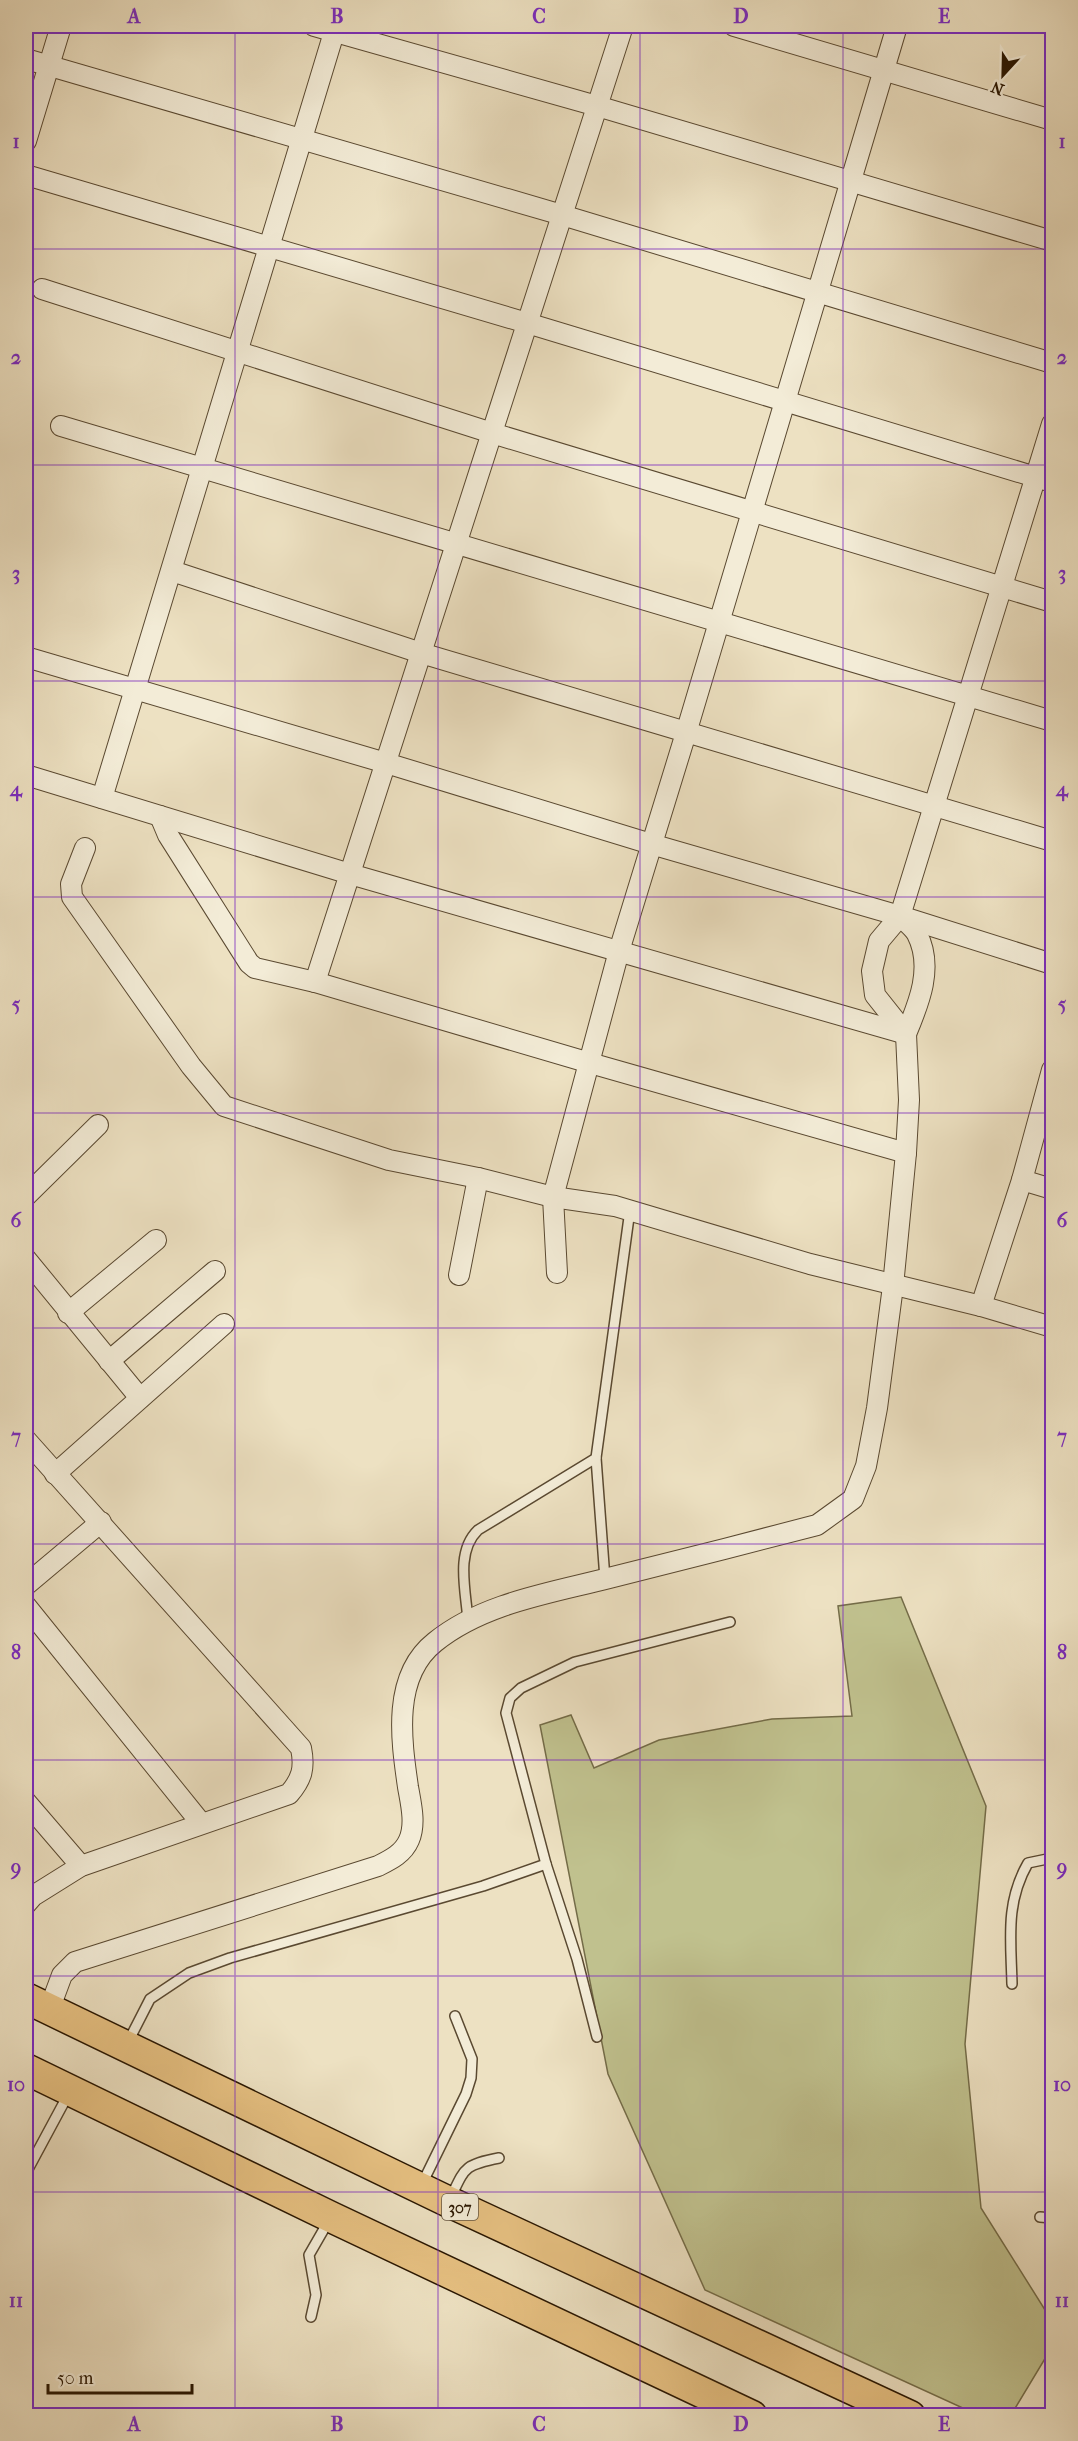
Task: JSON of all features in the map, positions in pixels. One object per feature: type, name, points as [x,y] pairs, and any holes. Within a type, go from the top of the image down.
[{"type":"main road","name":"307","points":[[37,2004],[449,2202],[910,2415]]},
{"type":"main road","points":[[26,2069],[331,2217],[753,2415]]},
{"type":"street","points":[[26,141],[61,26]]},
{"type":"street","points":[[314,26],[335,29],[1053,241]]},
{"type":"street","points":[[315,982],[623,26]]},
{"type":"street","points":[[734,26],[1053,120]]},
{"type":"street","points":[[557,1273],[553,1197],[619,951],[687,733],[897,26]]},
{"type":"street","points":[[102,798],[335,29]]},
{"type":"street","points":[[26,59],[562,215],[1053,363]]},
{"type":"street","points":[[26,175],[527,323],[1045,480]]},
{"type":"street","points":[[42,289],[492,433],[1053,602]]},
{"type":"street","points":[[906,1034],[876,995],[872,971],[879,941],[900,916],[1001,587],[1045,480],[1053,424]]},
{"type":"street","points":[[61,426],[202,470],[1053,721]]},
{"type":"street","points":[[172,571],[421,653],[1053,841]]},
{"type":"street","points":[[26,657],[900,916],[1053,964]]},
{"type":"street","points":[[26,775],[350,874],[906,1034]]},
{"type":"street","points":[[160,816],[168,835],[249,963],[255,968],[315,982],[906,1153]]},
{"type":"street","points":[[85,848],[71,884],[72,897],[190,1066],[224,1106],[389,1160],[478,1178],[553,1197],[615,1206],[810,1264],[981,1306],[1053,1327]]},
{"type":"street","points":[[37,2004],[75,1962],[378,1866],[398,1856],[409,1840],[413,1818],[401,1739],[406,1690],[413,1668],[434,1642],[480,1614],[532,1598],[817,1526],[853,1499],[868,1455],[877,1408],[893,1286],[906,1153],[909,1100],[906,1034],[920,1001],[924,978],[922,951],[917,934],[900,916]]},
{"type":"street","points":[[981,1306],[1022,1180],[1052,1074]]},
{"type":"street","points":[[26,1196],[98,1125]]},
{"type":"street","points":[[459,1275],[478,1178]]},
{"type":"street","points":[[1022,1180],[1053,1189]]},
{"type":"street","points":[[68,1313],[156,1240]]},
{"type":"street","points":[[26,1259],[140,1398]]},
{"type":"street","points":[[109,1361],[215,1270]]},
{"type":"street","points":[[55,1474],[224,1324]]},
{"type":"street","points":[[26,1440],[301,1748],[304,1764],[300,1780],[289,1794],[81,1866],[33,1896],[26,1904]]},
{"type":"street","points":[[26,1585],[100,1522]]},
{"type":"street","points":[[26,1606],[201,1823]]},
{"type":"street","points":[[26,1802],[81,1866]]},
{"type":"lane","points":[[606,1580],[596,1458],[630,1210]]},
{"type":"lane","points":[[468,1621],[464,1552],[469,1538],[478,1530],[596,1458]]},
{"type":"lane","points":[[597,2037],[577,1959],[546,1864],[506,1713],[510,1698],[521,1688],[575,1662],[730,1622]]},
{"type":"lane","points":[[1011,1984],[1011,1924],[1014,1893],[1028,1863],[1053,1858]]},
{"type":"lane","points":[[126,2046],[150,1999],[189,1973],[230,1958],[483,1886],[546,1864]]},
{"type":"lane","points":[[420,2188],[466,2094],[471,2078],[472,2059],[455,2016]]},
{"type":"lane","points":[[26,2173],[70,2091]]},
{"type":"lane","points":[[449,2202],[464,2170],[473,2164],[499,2158]]},
{"type":"lane","points":[[311,2317],[316,2295],[309,2255],[331,2217]]},
{"type":"lane","points":[[1040,2217],[1053,2218]]},
{"type":"green space","points":[[901,1597],[986,1806],[965,2044],[981,2208],[1052,2321],[1052,2347],[1011,2415],[978,2415],[705,2290],[608,2074],[540,1725],[571,1715],[594,1768],[659,1740],[772,1719],[852,1716],[838,1606]]}]
